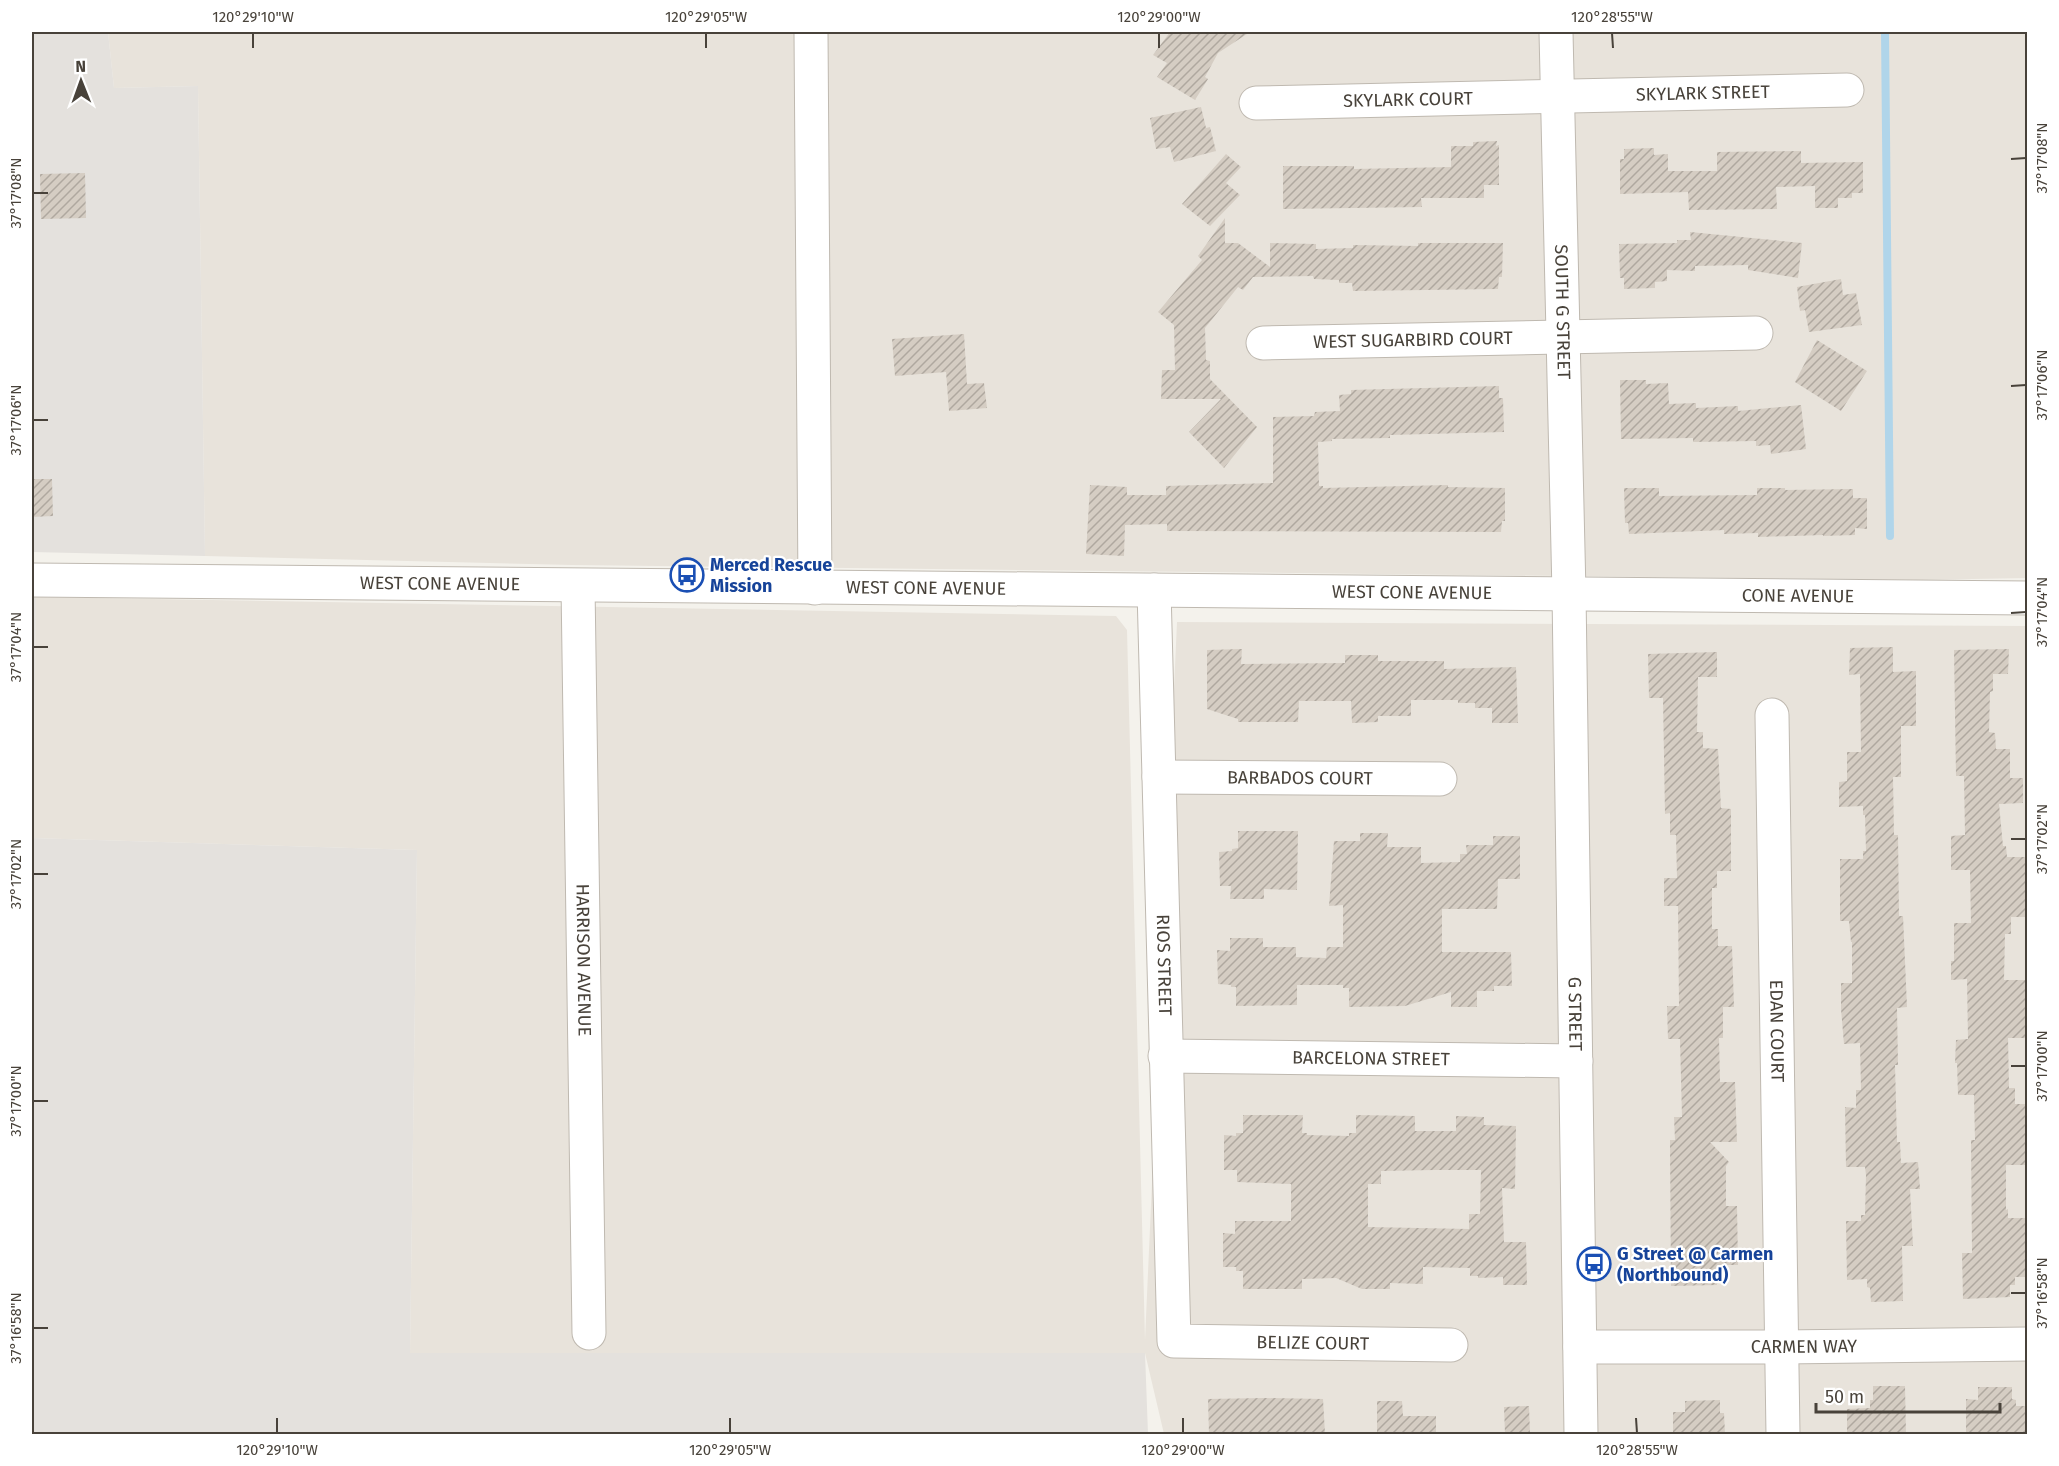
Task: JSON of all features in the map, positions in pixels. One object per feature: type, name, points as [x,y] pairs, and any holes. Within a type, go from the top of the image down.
[{"type":"street","points":[[811,32],[815,588]]},
{"type":"street","name":"SOUTH G STREET","points":[[1556,32],[1569,593]]},
{"type":"street","name":"SKYLARK STREET","points":[[1558,96],[1847,90]]},
{"type":"street","name":"SKYLARK COURT","points":[[1256,103],[1558,96]]},
{"type":"street","name":"WEST SUGARBIRD COURT","points":[[1263,343],[1756,333]]},
{"type":"street","name":"WEST CONE AVENUE","points":[[32,580],[1569,593]]},
{"type":"street","name":"HARRISON AVENUE","points":[[578,586],[589,1333]]},
{"type":"street","name":"RIOS STREET","points":[[1155,590],[1174,1341]]},
{"type":"street","name":"CONE AVENUE","points":[[1569,593],[2028,598]]},
{"type":"street","name":"G STREET","points":[[1569,593],[1581,1434]]},
{"type":"street","name":"EDAN COURT","points":[[1773,715],[1783,1434]]},
{"type":"street","name":"BARBADOS COURT","points":[[1159,777],[1440,779]]},
{"type":"street","name":"BARCELONA STREET","points":[[1165,1056],[1576,1061]]},
{"type":"street","name":"BELIZE COURT","points":[[1174,1341],[1451,1345]]},
{"type":"street","name":"CARMEN WAY","points":[[1580,1347],[2028,1344]]},
{"type":"shaded area","points":[[32,32],[108,32],[114,88],[198,86],[205,556],[32,552]]},
{"type":"shaded area","points":[[108,32],[2027,32],[2027,578],[1918,580],[572,565],[205,556],[198,86],[114,88]]},
{"type":"shaded area","points":[[32,597],[36,597],[33,838],[417,850],[410,1353],[1145,1353],[1148,1434],[32,1434]]},
{"type":"shaded area","points":[[36,597],[1116,616],[1127,630],[1145,1340],[1177,622],[2027,626],[2027,1434],[1164,1434],[1145,1353],[410,1353],[417,850],[33,838]]},
{"type":"building","points":[[1170,32],[1250,32],[1218,53],[1205,77],[1208,79],[1195,100],[1157,77],[1167,63],[1153,55]]},
{"type":"building","points":[[1201,107],[1206,128],[1210,127],[1216,151],[1174,162],[1170,147],[1156,149],[1150,118]]},
{"type":"building","points":[[1497,141],[1496,146],[1499,145],[1499,185],[1484,185],[1484,198],[1421,198],[1422,207],[1283,209],[1283,166],[1354,166],[1354,169],[1451,167],[1451,146],[1473,146],[1473,142]]},
{"type":"building","points":[[1654,148],[1654,155],[1668,154],[1668,171],[1717,171],[1717,152],[1801,151],[1801,163],[1863,162],[1863,193],[1852,193],[1852,198],[1838,198],[1838,208],[1815,208],[1815,186],[1776,187],[1777,209],[1689,210],[1688,192],[1620,194],[1620,159],[1624,159],[1624,149]]},
{"type":"building","points":[[1226,154],[1241,167],[1226,183],[1240,195],[1210,226],[1182,204]]},
{"type":"building","points":[[85,173],[86,218],[41,219],[40,174]]},
{"type":"building","points":[[1225,218],[1225,243],[1238,243],[1270,267],[1270,243],[1316,244],[1316,249],[1353,248],[1353,245],[1418,246],[1418,243],[1503,243],[1502,277],[1499,277],[1498,289],[1353,291],[1352,283],[1314,279],[1313,276],[1253,277],[1243,290],[1238,287],[1205,328],[1206,360],[1210,361],[1210,379],[1257,427],[1224,468],[1189,432],[1221,399],[1161,399],[1162,370],[1175,370],[1174,325],[1158,312],[1202,260],[1198,256]]},
{"type":"building","points":[[1690,232],[1802,243],[1798,278],[1748,270],[1748,265],[1695,266],[1695,271],[1667,270],[1667,281],[1655,282],[1655,288],[1624,289],[1624,278],[1620,278],[1619,244],[1677,243],[1677,240],[1691,240]]},
{"type":"building","points":[[1841,279],[1843,295],[1856,293],[1862,325],[1809,332],[1805,310],[1800,311],[1797,287]]},
{"type":"building","points":[[964,334],[967,384],[984,383],[987,408],[949,411],[946,372],[895,376],[892,339]]},
{"type":"building","points":[[1817,340],[1867,371],[1841,411],[1795,382]]},
{"type":"building","points":[[1620,380],[1646,380],[1646,384],[1668,383],[1669,404],[1696,403],[1696,408],[1738,406],[1738,411],[1801,405],[1806,449],[1771,454],[1770,445],[1756,446],[1756,441],[1693,442],[1693,438],[1621,439]]},
{"type":"building","points":[[1499,386],[1499,398],[1503,398],[1504,432],[1390,435],[1390,438],[1332,439],[1332,441],[1318,442],[1319,486],[1323,488],[1448,485],[1448,487],[1505,488],[1505,521],[1502,521],[1501,532],[1167,531],[1167,524],[1125,525],[1124,556],[1086,554],[1090,485],[1127,487],[1127,495],[1166,495],[1166,486],[1273,483],[1273,417],[1314,416],[1315,412],[1340,411],[1339,395],[1351,394],[1351,390]]},
{"type":"building","points":[[32,479],[52,479],[53,516],[32,517]]},
{"type":"building","points":[[1624,488],[1659,488],[1659,496],[1757,495],[1757,488],[1853,489],[1853,498],[1867,498],[1867,529],[1855,528],[1855,535],[1823,536],[1758,537],[1758,533],[1724,534],[1724,530],[1629,534],[1628,523],[1625,523]]},
{"type":"building","points":[[1893,647],[1893,672],[1916,671],[1916,726],[1901,726],[1901,777],[1893,777],[1894,835],[1898,835],[1899,916],[1903,916],[1907,1007],[1897,1008],[1898,1065],[1895,1065],[1897,1142],[1900,1142],[1901,1163],[1918,1162],[1920,1189],[1910,1189],[1913,1246],[1902,1246],[1903,1301],[1871,1302],[1867,1279],[1847,1280],[1846,1221],[1861,1221],[1861,1215],[1865,1215],[1866,1175],[1865,1167],[1846,1167],[1845,1107],[1856,1108],[1856,1090],[1861,1090],[1860,1043],[1844,1044],[1841,1009],[1841,983],[1852,983],[1852,942],[1849,921],[1840,921],[1840,859],[1863,859],[1863,851],[1866,851],[1865,815],[1863,815],[1863,806],[1839,807],[1839,782],[1847,781],[1847,752],[1861,752],[1860,674],[1849,675],[1850,648]]},
{"type":"building","points":[[1242,649],[1241,664],[1345,663],[1345,655],[1378,655],[1378,661],[1444,661],[1444,669],[1516,667],[1518,723],[1492,723],[1492,708],[1475,708],[1475,703],[1458,703],[1458,700],[1411,700],[1411,716],[1378,716],[1378,722],[1352,723],[1351,701],[1299,701],[1298,722],[1238,722],[1238,719],[1207,709],[1207,650]]},
{"type":"building","points":[[2009,649],[2008,674],[1993,674],[1989,732],[1995,733],[1996,749],[2010,749],[2010,778],[2023,778],[2023,803],[1999,804],[2003,846],[2006,846],[2007,857],[2025,857],[2026,917],[2011,917],[2011,934],[2005,934],[2004,980],[2026,980],[2028,1038],[2008,1038],[2009,1088],[2015,1088],[2015,1104],[2028,1104],[2028,1165],[2006,1165],[2006,1210],[2008,1209],[2008,1218],[2028,1218],[2028,1277],[2015,1277],[2015,1285],[2010,1285],[2010,1297],[1963,1299],[1962,1253],[1972,1253],[1971,1140],[1975,1140],[1974,1095],[1958,1095],[1957,1063],[1955,1063],[1956,1040],[1968,1039],[1967,979],[1951,980],[1951,961],[1954,961],[1954,923],[1971,923],[1970,870],[1951,870],[1951,836],[1965,835],[1964,776],[1956,776],[1954,650]]},
{"type":"building","points":[[1717,652],[1717,677],[1698,677],[1697,732],[1703,732],[1703,748],[1718,749],[1721,808],[1731,809],[1731,871],[1717,871],[1717,888],[1712,888],[1712,929],[1718,929],[1718,946],[1732,946],[1734,1007],[1723,1007],[1723,1038],[1719,1038],[1720,1082],[1735,1082],[1737,1142],[1710,1142],[1729,1162],[1726,1166],[1726,1206],[1737,1206],[1738,1265],[1719,1265],[1720,1271],[1716,1271],[1717,1285],[1671,1286],[1670,1140],[1675,1140],[1674,1117],[1682,1117],[1680,1039],[1668,1039],[1667,1006],[1679,1006],[1678,906],[1664,906],[1664,878],[1677,878],[1676,835],[1670,835],[1670,813],[1665,814],[1663,698],[1649,698],[1648,654]]},
{"type":"building","points":[[1238,831],[1298,831],[1297,890],[1264,889],[1264,899],[1230,899],[1231,886],[1220,886],[1219,852],[1238,848]]},
{"type":"building","points":[[1360,833],[1388,833],[1387,847],[1421,847],[1421,863],[1460,862],[1460,854],[1467,854],[1466,845],[1493,845],[1493,836],[1520,836],[1520,879],[1498,879],[1497,909],[1442,909],[1442,952],[1511,952],[1512,986],[1494,986],[1494,991],[1477,991],[1477,1007],[1451,1007],[1451,992],[1405,1006],[1349,1007],[1349,988],[1343,988],[1343,985],[1297,985],[1297,1005],[1236,1006],[1236,987],[1218,984],[1217,950],[1230,951],[1230,938],[1263,938],[1263,947],[1296,947],[1296,957],[1326,958],[1327,947],[1343,947],[1343,905],[1329,906],[1334,841],[1360,841]]},
{"type":"building","points":[[1243,1115],[1303,1115],[1302,1133],[1307,1133],[1307,1135],[1349,1136],[1349,1133],[1356,1133],[1356,1115],[1415,1116],[1415,1131],[1456,1131],[1456,1116],[1484,1117],[1484,1125],[1516,1126],[1515,1189],[1502,1188],[1504,1242],[1526,1242],[1527,1285],[1503,1285],[1503,1277],[1470,1276],[1470,1268],[1423,1267],[1423,1284],[1390,1283],[1390,1289],[1362,1289],[1336,1278],[1302,1279],[1302,1289],[1243,1289],[1243,1271],[1236,1271],[1236,1267],[1223,1267],[1223,1233],[1235,1234],[1235,1221],[1291,1221],[1291,1184],[1237,1182],[1237,1170],[1224,1170],[1224,1135],[1236,1136],[1236,1133],[1243,1133]],"holes":[[[1481,1170],[1480,1214],[1469,1214],[1469,1229],[1368,1227],[1368,1184],[1381,1184],[1381,1171]]]},
{"type":"building","points":[[1873,1386],[1905,1386],[1906,1434],[1847,1434],[1847,1409],[1870,1408],[1870,1400],[1873,1400]]},
{"type":"building","points":[[1978,1387],[2012,1387],[2012,1399],[2016,1400],[2016,1406],[2028,1406],[2028,1432],[1966,1433],[1966,1399],[1978,1400]]},
{"type":"building","points":[[1208,1399],[1323,1399],[1325,1434],[1209,1434]]},
{"type":"building","points":[[1720,1400],[1720,1413],[1724,1413],[1725,1434],[1673,1434],[1673,1412],[1685,1412],[1685,1401]]},
{"type":"building","points":[[1377,1401],[1402,1401],[1403,1416],[1436,1416],[1436,1434],[1377,1434]]},
{"type":"building","points":[[1529,1406],[1530,1434],[1505,1434],[1504,1407]]},
{"type":"waterway","points":[[1885,32],[1890,536]]},
{"type":"place","name":"Merced Rescue Mission","points":[[687,575]]},
{"type":"place","name":"G Street @ Carmen (Northbound)","points":[[1594,1264]]}]
